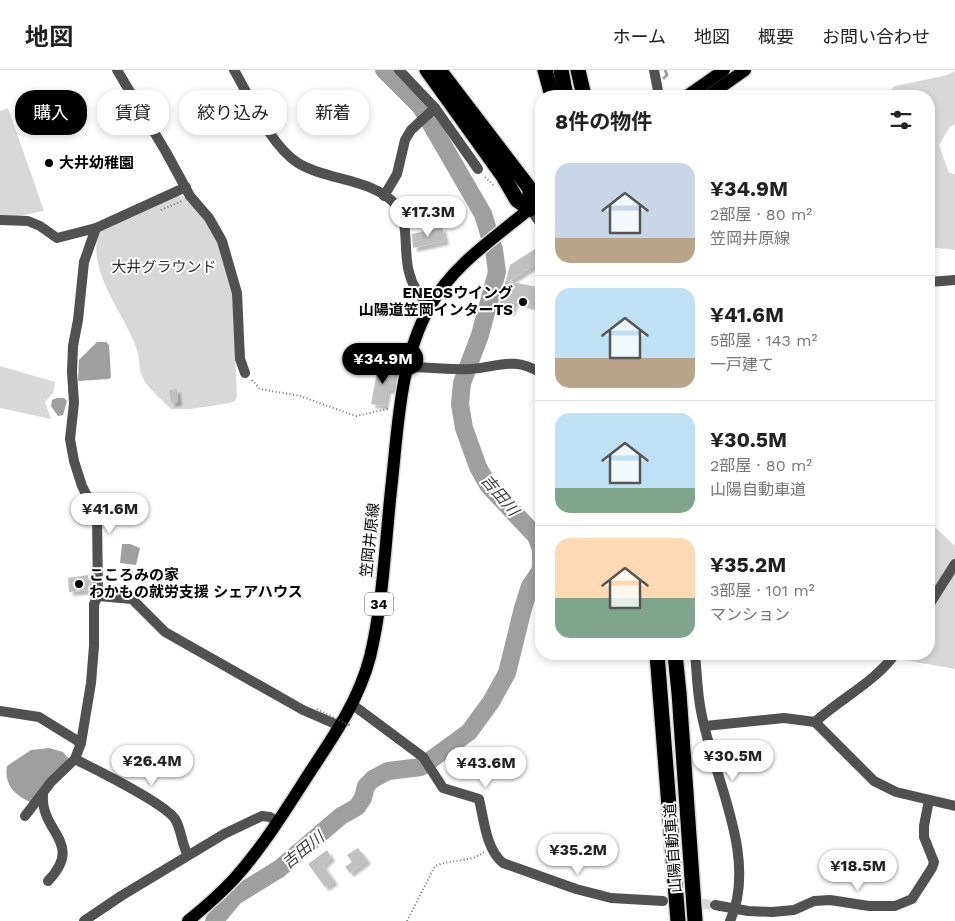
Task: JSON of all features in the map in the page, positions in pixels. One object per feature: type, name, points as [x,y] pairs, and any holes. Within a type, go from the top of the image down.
[{"type":"highway","points":[[427,70],[503,176],[517,200],[535,208]]},
{"type":"highway","points":[[439,70],[530,188],[535,208]]},
{"type":"highway","points":[[545,70],[550,90]]},
{"type":"highway","points":[[561,70],[565,90]]},
{"type":"highway","points":[[578,70],[583,90]]},
{"type":"highway","name":"山陽自動車道","points":[[657,660],[678,921]]},
{"type":"highway","name":"山陽自動車道","points":[[676,660],[680,693],[695,921]]},
{"type":"main road","points":[[696,90],[724,70]]},
{"type":"main road","points":[[717,90],[745,70]]},
{"type":"main road","name":"笠岡井原線","points":[[188,921],[235,878],[344,727],[370,658],[377,617],[400,408],[408,365],[429,307],[446,283],[478,249],[535,208]]},
{"type":"street","points":[[117,70],[190,196],[209,218],[222,241],[237,293],[240,359],[244,373]]},
{"type":"street","points":[[234,70],[277,143],[288,156],[311,169],[384,196],[400,212],[408,271],[414,287],[429,307]]},
{"type":"street","points":[[399,70],[434,109],[478,170]]},
{"type":"street","points":[[654,70],[658,90]]},
{"type":"street","points":[[384,196],[397,174],[405,140],[434,109]]},
{"type":"street","points":[[0,220],[28,221],[40,226],[57,238],[96,228],[186,187]]},
{"type":"street","points":[[25,816],[75,759],[81,743],[91,683],[94,646],[94,604],[98,596],[97,516],[74,461],[70,439],[74,403],[73,346],[78,320],[84,262],[96,228]]},
{"type":"street","points":[[935,282],[955,280]]},
{"type":"street","points":[[408,365],[415,368],[471,369],[497,363],[514,363],[524,364],[535,370]]},
{"type":"street","points":[[935,596],[955,564]]},
{"type":"street","points":[[98,596],[132,599],[165,632],[303,710],[344,727]]},
{"type":"street","points":[[696,660],[700,710],[728,812],[736,852],[740,885],[735,909],[730,921]]},
{"type":"street","points":[[815,722],[836,702],[861,687],[890,660]]},
{"type":"street","points":[[353,705],[423,757],[443,788],[478,800],[490,844],[496,857],[503,862],[576,889],[611,898],[663,901]]},
{"type":"street","points":[[0,711],[39,718],[81,743]]},
{"type":"street","points":[[705,726],[784,718],[815,722],[874,781],[896,792],[955,806]]},
{"type":"street","points":[[75,759],[168,813],[177,823],[188,855]]},
{"type":"street","points":[[43,794],[44,810],[64,850],[64,859],[60,869],[48,881]]},
{"type":"street","points":[[715,905],[735,909],[772,912],[794,910],[814,901],[830,900],[868,906],[895,906],[912,899],[934,862],[924,837],[929,800]]},
{"type":"street","points":[[84,921],[224,834],[262,816],[277,822]]},
{"type":"path","points":[[244,373],[260,389],[300,396],[356,416],[385,409],[400,408]]},
{"type":"path","points":[[317,709],[344,727]]},
{"type":"path","points":[[407,921],[435,866],[446,862],[473,859],[483,853],[490,844]]},
{"type":"green space","points":[[955,71],[955,124],[949,128],[939,145],[949,173],[955,174],[955,250],[935,248],[935,90],[890,90],[895,86],[948,75]]},
{"type":"green space","points":[[8,108],[15,128],[15,135],[17,135],[44,211],[0,220],[0,111]]},
{"type":"green space","name":"大井グラウンド","points":[[175,194],[190,200],[216,234],[232,286],[237,396],[235,401],[230,403],[190,409],[171,409],[146,384],[140,370],[138,353],[132,336],[108,290],[97,259],[97,243],[101,229]]},
{"type":"green space","points":[[0,366],[55,382],[53,393],[45,402],[51,419],[0,408]]},
{"type":"green space","points":[[935,528],[955,546],[955,669],[905,660],[935,660]]},
{"type":"shaded area","points":[[97,342],[106,342],[109,345],[111,377],[109,379],[78,381],[79,360]]},
{"type":"shaded area","points":[[64,398],[67,401],[63,415],[58,416],[51,406],[52,400]]},
{"type":"shaded area","points":[[122,544],[130,544],[140,548],[136,565],[120,563]]},
{"type":"shaded area","points":[[49,748],[63,752],[70,760],[30,802],[19,796],[11,788],[7,778],[7,766],[31,750]]},
{"type":"building","points":[[442,227],[445,241],[413,248],[412,234]]},
{"type":"building","points":[[535,249],[535,265],[509,281],[535,287],[535,307],[514,302],[511,312],[498,309],[510,265]]},
{"type":"building","points":[[384,364],[396,366],[392,390],[387,390],[384,406],[371,404],[377,372],[383,373]]},
{"type":"building","points":[[177,389],[178,402],[171,403],[169,390]]},
{"type":"building","name":"こころみの家 わかもの就労支援 シェアハウス","points":[[88,575],[90,590],[69,592],[68,578]]},
{"type":"building","points":[[358,848],[367,860],[350,873],[345,867],[352,862],[347,855]]},
{"type":"building","points":[[327,850],[331,857],[323,865],[334,881],[325,887],[308,864]]},
{"type":"waterway","name":"吉田川","points":[[384,70],[421,107],[483,214],[494,250],[497,272],[480,335],[462,383],[460,404],[464,428],[478,467],[488,485],[535,535]]},
{"type":"waterway","points":[[664,78],[667,75],[665,70]]},
{"type":"waterway","name":"吉田川","points":[[214,921],[235,896],[279,869],[341,816],[357,807],[363,798],[366,786],[373,779],[388,771],[421,767],[469,732],[491,702],[507,673],[523,608],[530,586],[535,579]]},
{"type":"tunnel","points":[[671,901],[715,905]]},
{"type":"place","name":"大井幼稚園","points":[[49,163]]},
{"type":"place","name":"ENEOSウイング 山陽道笠岡インターTS","points":[[523,302]]},
{"type":"place","name":"こころみの家 わかもの就労支援 シェアハウス","points":[[79,584]]}]
